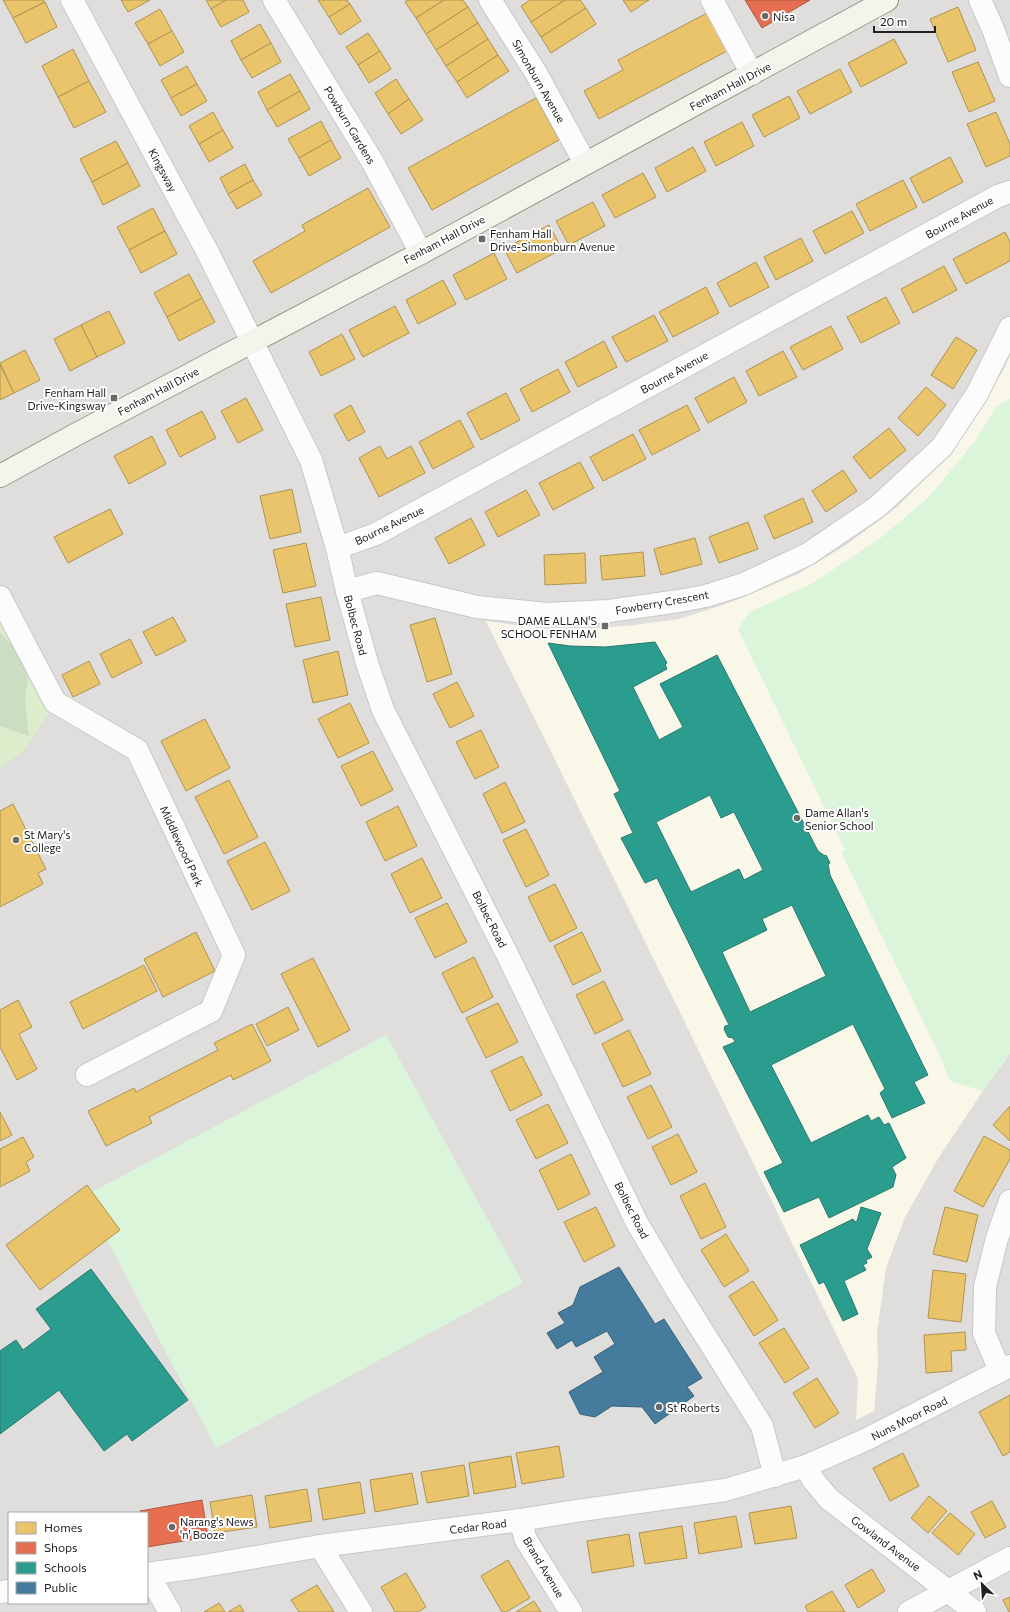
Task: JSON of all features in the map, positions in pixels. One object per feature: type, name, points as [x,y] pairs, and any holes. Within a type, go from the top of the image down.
[{"type":"street","name":"Kingsway","points":[[72,0],[207,251],[252,341]]},
{"type":"street","name":"Powburn Gardens","points":[[274,0],[372,161],[421,253]]},
{"type":"street","name":"Simonburn Avenue","points":[[490,0],[536,73],[585,163]]},
{"type":"street","points":[[712,0],[752,74]]},
{"type":"street","name":"Fenham Hall Drive","points":[[0,476],[252,341],[421,253],[887,0]]},
{"type":"street","points":[[980,0],[993,29],[1010,76]]},
{"type":"street","name":"Bourne Avenue","points":[[337,548],[376,534],[998,196],[1010,192]]},
{"type":"street","name":"Fowberry Crescent","points":[[347,591],[377,583],[476,607],[547,614],[609,611],[679,601],[706,596],[744,584],[808,554],[877,507],[942,447],[977,394],[1010,328]]},
{"type":"street","name":"Bolbec Road","points":[[252,341],[311,460],[337,548],[367,663],[383,710],[508,956],[637,1223],[762,1426],[775,1476]]},
{"type":"street","name":"Middlewood Park","points":[[0,596],[55,702],[137,750],[234,955],[211,1011],[88,1075]]},
{"type":"street","points":[[1005,1369],[984,1333],[985,1287],[997,1238],[1010,1201]]},
{"type":"street","name":"Nuns Moor Road","points":[[806,1466],[865,1440],[1005,1369]]},
{"type":"street","name":"Cedar Road","points":[[148,1574],[320,1546],[520,1520],[725,1490],[806,1466]]},
{"type":"street","name":"Gowland Avenue","points":[[806,1466],[813,1480],[828,1499],[975,1612]]},
{"type":"street","name":"Brand Avenue","points":[[520,1520],[526,1540],[572,1612]]},
{"type":"street","points":[[320,1546],[361,1612]]},
{"type":"street","points":[[909,1612],[1010,1558]]},
{"type":"street","points":[[148,1574],[170,1612]]},
{"type":"shaded area","points":[[0,0],[1010,0],[1010,1612],[0,1612]]},
{"type":"shaded area","name":"Dame Allan's Senior School","points":[[1010,355],[1010,1053],[939,1157],[905,1217],[886,1268],[877,1333],[878,1365],[874,1411],[856,1420],[858,1379],[676,1004],[486,621],[562,631],[635,625],[679,619],[729,603],[796,575],[846,545],[897,507],[937,467],[977,414],[1005,367]]},
{"type":"shaded area","points":[[625,1250],[744,1431],[746,1443],[741,1453],[724,1466],[566,1491],[559,1446],[524,1312]]},
{"type":"green space","points":[[1010,399],[1010,1053],[983,1091],[953,1082],[948,1077],[942,1060],[841,852],[845,850],[738,629],[750,612],[811,584],[878,540],[929,497],[975,441],[997,406]]},
{"type":"green space","points":[[0,625],[49,712],[24,751],[0,768]]},
{"type":"green space","points":[[0,633],[12,645],[28,674],[25,702],[29,736],[0,726]]},
{"type":"green space","points":[[386,1035],[523,1283],[216,1448],[107,1240],[120,1230],[92,1192]]},
{"type":"building: Homes","points":[[3,0],[43,0],[45,2],[13,18]]},
{"type":"building: Homes","points":[[121,0],[150,0],[128,12]]},
{"type":"building: Homes","points":[[206,0],[226,0],[211,9]]},
{"type":"building: Homes","points":[[226,0],[243,0],[249,12],[221,27],[211,9]]},
{"type":"building: Homes","points":[[318,0],[347,0],[350,4],[329,17]]},
{"type":"building: Homes","points":[[408,0],[444,0],[416,18],[405,2]]},
{"type":"building: Homes","points":[[444,0],[463,0],[468,7],[426,34],[416,18]]},
{"type":"building: Homes","points":[[530,0],[565,0],[531,22],[521,6]]},
{"type":"building: Homes","points":[[565,0],[580,0],[586,8],[541,37],[531,22]]},
{"type":"building: Homes","points":[[623,0],[649,0],[631,12]]},
{"type":"building: Homes","points":[[45,2],[57,27],[26,43],[13,18]]},
{"type":"building: Homes","points":[[350,4],[361,21],[340,35],[329,17]]},
{"type":"building: Homes","points":[[468,7],[478,23],[436,50],[426,34]]},
{"type":"building: Homes","points":[[958,7],[976,50],[948,62],[930,19]]},
{"type":"building: Homes","points":[[586,8],[596,24],[551,53],[541,37]]},
{"type":"building: Homes","points":[[160,9],[172,31],[148,44],[135,23]]},
{"type":"building: Homes","points":[[707,13],[727,51],[599,119],[584,91],[623,70],[618,60]]},
{"type":"building: Homes","points":[[478,23],[488,39],[446,66],[436,50]]},
{"type":"building: Homes","points":[[260,24],[271,43],[241,60],[231,41]]},
{"type":"building: Homes","points":[[172,31],[184,52],[160,66],[148,44]]},
{"type":"building: Homes","points":[[368,33],[380,51],[358,65],[346,47]]},
{"type":"building: Homes","points":[[488,39],[498,55],[457,82],[446,66]]},
{"type":"building: Homes","points":[[894,39],[907,63],[861,87],[848,63]]},
{"type":"building: Homes","points":[[271,43],[281,62],[252,78],[241,60]]},
{"type":"building: Homes","points":[[73,49],[89,81],[58,97],[42,66]]},
{"type":"building: Homes","points":[[380,51],[391,69],[369,83],[358,65]]},
{"type":"building: Homes","points":[[498,55],[509,71],[467,98],[457,82]]},
{"type":"building: Homes","points":[[978,62],[995,101],[969,112],[952,72]]},
{"type":"building: Homes","points":[[187,66],[197,84],[171,98],[161,80]]},
{"type":"building: Homes","points":[[840,69],[852,92],[810,114],[797,91]]},
{"type":"building: Homes","points":[[290,74],[300,91],[267,110],[258,92]]},
{"type":"building: Homes","points":[[396,79],[409,99],[388,114],[375,93]]},
{"type":"building: Homes","points":[[89,81],[106,112],[74,128],[58,97]]},
{"type":"building: Homes","points":[[197,84],[207,101],[181,116],[171,98]]},
{"type":"building: Homes","points":[[300,91],[310,109],[277,127],[267,110]]},
{"type":"building: Homes","points":[[789,96],[800,118],[764,137],[752,115]]},
{"type":"building: Homes","points":[[536,98],[559,140],[432,210],[408,168]]},
{"type":"building: Homes","points":[[409,99],[423,120],[401,134],[388,114]]},
{"type":"building: Homes","points":[[213,112],[223,130],[199,144],[189,126]]},
{"type":"building: Homes","points":[[996,112],[1010,144],[1010,156],[986,167],[967,124]]},
{"type":"building: Homes","points":[[321,121],[331,140],[299,158],[288,139]]},
{"type":"building: Homes","points":[[742,122],[754,146],[716,166],[704,142]]},
{"type":"building: Homes","points":[[223,130],[233,148],[209,162],[199,144]]},
{"type":"building: Homes","points":[[331,140],[341,158],[309,176],[299,158]]},
{"type":"building: Homes","points":[[116,141],[128,163],[92,182],[80,159]]},
{"type":"building: Homes","points":[[693,147],[706,171],[667,192],[655,168]]},
{"type":"building: Homes","points":[[950,157],[963,182],[923,203],[910,178]]},
{"type":"building: Homes","points":[[128,163],[140,186],[103,205],[92,182]]},
{"type":"building: Homes","points":[[245,164],[253,180],[228,194],[220,178]]},
{"type":"building: Homes","points":[[643,173],[656,197],[615,218],[602,195]]},
{"type":"building: Homes","points":[[253,180],[262,195],[237,209],[228,194]]},
{"type":"building: Homes","points":[[903,180],[917,207],[870,231],[856,204]]},
{"type":"building: Homes","points":[[368,188],[390,227],[271,293],[253,261],[305,231],[302,225]]},
{"type":"building: Homes","points":[[593,202],[605,226],[569,245],[556,221]]},
{"type":"building: Homes","points":[[153,208],[165,231],[129,250],[117,227]]},
{"type":"building: Homes","points":[[852,211],[864,233],[825,254],[813,231]]},
{"type":"building: Homes","points":[[549,225],[562,249],[517,273],[504,249]]},
{"type":"building: Homes","points":[[165,231],[177,254],[141,273],[129,250]]},
{"type":"building: Homes","points":[[1005,232],[1010,242],[1010,261],[966,284],[953,259]]},
{"type":"building: Homes","points":[[801,238],[813,261],[776,280],[764,257]]},
{"type":"building: Homes","points":[[494,253],[507,279],[466,300],[453,275]]},
{"type":"building: Homes","points":[[756,262],[769,287],[730,307],[717,283]]},
{"type":"building: Homes","points":[[944,266],[957,290],[913,313],[901,289]]},
{"type":"building: Homes","points":[[189,274],[202,298],[167,317],[154,293]]},
{"type":"building: Homes","points":[[443,280],[456,304],[418,324],[406,300]]},
{"type":"building: Homes","points":[[706,287],[719,313],[673,337],[659,312]]},
{"type":"building: Homes","points":[[886,297],[900,323],[861,343],[847,317]]},
{"type":"building: Homes","points":[[202,298],[215,322],[179,341],[167,317]]},
{"type":"building: Homes","points":[[395,306],[409,333],[363,357],[349,330]]},
{"type":"building: Homes","points":[[109,311],[125,343],[97,357],[81,325]]},
{"type":"building: Homes","points":[[654,315],[668,341],[626,362],[612,337]]},
{"type":"building: Homes","points":[[81,325],[97,357],[70,371],[54,339]]},
{"type":"building: Homes","points":[[831,326],[843,349],[803,370],[790,347]]},
{"type":"building: Homes","points":[[342,334],[355,359],[321,376],[309,352]]},
{"type":"building: Homes","points":[[956,337],[977,350],[953,389],[931,375]]},
{"type":"building: Homes","points":[[604,341],[617,367],[578,387],[565,362]]},
{"type":"building: Homes","points":[[25,350],[40,380],[14,393],[0,363]]},
{"type":"building: Homes","points":[[783,351],[797,377],[759,396],[746,371]]},
{"type":"building: Homes","points":[[0,365],[14,393],[0,400]]},
{"type":"building: Homes","points":[[558,369],[570,392],[532,412],[520,389]]},
{"type":"building: Homes","points":[[734,377],[747,402],[708,423],[695,398]]},
{"type":"building: Homes","points":[[926,387],[946,405],[918,436],[898,418]]},
{"type":"building: Homes","points":[[506,393],[520,420],[481,440],[467,413]]},
{"type":"building: Homes","points":[[246,398],[263,430],[238,443],[221,411]]},
{"type":"building: Homes","points":[[351,405],[365,432],[348,441],[334,415]]},
{"type":"building: Homes","points":[[687,405],[700,430],[652,455],[639,430]]},
{"type":"building: Homes","points":[[202,411],[216,438],[180,457],[166,430]]},
{"type":"building: Homes","points":[[460,420],[474,447],[433,469],[419,442]]},
{"type":"building: Homes","points":[[889,428],[906,450],[870,479],[853,457]]},
{"type":"building: Homes","points":[[633,434],[646,459],[603,481],[590,457]]},
{"type":"building: Homes","points":[[152,436],[166,464],[129,484],[114,456]]},
{"type":"building: Homes","points":[[380,446],[387,459],[411,446],[425,473],[379,497],[359,458]]},
{"type":"building: Homes","points":[[580,462],[594,488],[553,510],[539,483]]},
{"type":"building: Homes","points":[[843,470],[857,491],[826,512],[812,491]]},
{"type":"building: Homes","points":[[292,489],[301,532],[270,539],[260,496]]},
{"type":"building: Homes","points":[[526,490],[540,515],[498,537],[485,512]]},
{"type":"building: Homes","points":[[803,498],[813,522],[774,539],[764,516]]},
{"type":"building: Homes","points":[[110,509],[123,534],[68,563],[54,537]]},
{"type":"building: Homes","points":[[471,518],[485,545],[449,564],[435,538]]},
{"type":"building: Homes","points":[[748,522],[758,549],[719,563],[709,537]]},
{"type":"building: Homes","points":[[695,538],[702,564],[661,575],[654,549]]},
{"type":"building: Homes","points":[[306,543],[316,586],[283,593],[273,550]]},
{"type":"building: Homes","points":[[643,552],[645,576],[602,580],[600,556]]},
{"type":"building: Homes","points":[[585,553],[586,583],[545,585],[544,555]]},
{"type":"building: Homes","points":[[321,597],[330,640],[295,647],[286,604]]},
{"type":"building: Homes","points":[[173,617],[186,641],[156,656],[143,632]]},
{"type":"building: Homes","points":[[435,618],[452,674],[427,682],[410,625]]},
{"type":"building: Homes","points":[[130,639],[142,663],[112,678],[100,654]]},
{"type":"building: Homes","points":[[338,651],[348,695],[313,703],[303,660]]},
{"type":"building: Homes","points":[[89,661],[100,684],[73,697],[62,675]]},
{"type":"building: Homes","points":[[457,682],[474,716],[450,728],[433,694]]},
{"type":"building: Homes","points":[[350,703],[369,743],[338,758],[318,719]]},
{"type":"building: Homes","points":[[205,719],[230,768],[186,791],[161,741]]},
{"type":"building: Homes","points":[[481,730],[499,767],[475,779],[456,742]]},
{"type":"building: Homes","points":[[373,751],[393,790],[361,806],[341,766]]},
{"type":"building: Homes","points":[[229,780],[258,837],[224,854],[195,797]]},
{"type":"building: Homes","points":[[505,782],[525,822],[502,833],[483,794]]},
{"type":"building: Homes","name":"St Mary's College","points":[[13,804],[46,869],[38,873],[43,884],[0,907],[0,811]]},
{"type":"building: Homes","points":[[398,806],[417,846],[385,861],[366,822]]},
{"type":"building: Homes","points":[[526,829],[549,875],[526,887],[503,840]]},
{"type":"building: Homes","points":[[265,842],[290,891],[252,910],[227,861]]},
{"type":"building: Homes","points":[[422,858],[442,898],[410,913],[391,874]]},
{"type":"building: Homes","points":[[555,884],[577,928],[550,942],[528,897]]},
{"type":"building: Homes","points":[[447,903],[467,942],[435,958],[415,918]]},
{"type":"building: Homes","points":[[196,932],[215,971],[163,997],[144,959]]},
{"type":"building: Homes","points":[[582,932],[601,971],[573,985],[554,946]]},
{"type":"building: Homes","points":[[474,957],[493,997],[462,1013],[442,973]]},
{"type":"building: Homes","points":[[313,958],[350,1030],[318,1047],[281,974]]},
{"type":"building: Homes","points":[[144,965],[157,991],[83,1029],[70,1002]]},
{"type":"building: Homes","points":[[604,981],[623,1020],[595,1034],[576,995]]},
{"type":"building: Homes","points":[[18,1000],[32,1027],[19,1034],[37,1069],[17,1080],[0,1047],[0,1010]]},
{"type":"building: Homes","points":[[498,1003],[518,1042],[486,1058],[466,1018]]},
{"type":"building: Homes","points":[[288,1007],[299,1030],[267,1046],[256,1024]]},
{"type":"building: Homes","points":[[252,1024],[271,1061],[233,1080],[231,1075],[149,1117],[152,1123],[106,1146],[88,1111],[134,1088],[136,1092],[218,1050],[214,1043]]},
{"type":"building: Homes","points":[[629,1030],[651,1074],[623,1087],[602,1044]]},
{"type":"building: Homes","points":[[522,1056],[542,1095],[510,1111],[491,1071]]},
{"type":"building: Homes","points":[[651,1085],[672,1127],[648,1139],[627,1097]]},
{"type":"building: Homes","points":[[548,1104],[568,1143],[536,1159],[516,1120]]},
{"type":"building: Homes","points":[[1010,1106],[1010,1141],[993,1125]]},
{"type":"building: Homes","points":[[0,1112],[12,1135],[0,1141]]},
{"type":"building: Homes","points":[[678,1134],[697,1172],[671,1185],[652,1147]]},
{"type":"building: Homes","points":[[984,1136],[1010,1150],[1010,1159],[983,1207],[954,1191]]},
{"type":"building: Homes","points":[[23,1137],[34,1157],[26,1162],[30,1171],[0,1187],[0,1149]]},
{"type":"building: Homes","points":[[571,1154],[590,1194],[558,1210],[539,1170]]},
{"type":"building: Homes","points":[[705,1183],[726,1227],[701,1239],[680,1196]]},
{"type":"building: Homes","points":[[87,1185],[120,1230],[40,1290],[6,1245]]},
{"type":"building: Homes","points":[[596,1207],[615,1246],[584,1262],[564,1222]]},
{"type":"building: Homes","points":[[945,1207],[978,1215],[967,1262],[933,1254]]},
{"type":"building: Homes","points":[[726,1234],[749,1271],[724,1287],[701,1250]]},
{"type":"building: Homes","points":[[933,1270],[966,1274],[961,1322],[928,1318]]},
{"type":"building: Homes","points":[[753,1281],[778,1320],[754,1336],[729,1296]]},
{"type":"building: Homes","points":[[784,1328],[809,1368],[785,1383],[759,1343]]},
{"type":"building: Homes","points":[[965,1332],[966,1350],[951,1351],[952,1371],[926,1373],[924,1335]]},
{"type":"building: Homes","points":[[817,1378],[839,1413],[815,1428],[793,1393]]},
{"type":"building: Homes","points":[[1010,1395],[1010,1452],[1003,1456],[979,1412]]},
{"type":"building: Homes","points":[[559,1446],[564,1477],[522,1484],[516,1453]]},
{"type":"building: Homes","points":[[903,1453],[919,1486],[890,1501],[873,1468]]},
{"type":"building: Homes","points":[[511,1456],[516,1487],[474,1494],[469,1463]]},
{"type":"building: Homes","points":[[464,1465],[469,1496],[427,1503],[421,1472]]},
{"type":"building: Homes","points":[[412,1473],[418,1504],[375,1512],[370,1480]]},
{"type":"building: Homes","points":[[360,1482],[365,1513],[323,1520],[318,1489]]},
{"type":"building: Homes","points":[[307,1489],[312,1521],[270,1528],[265,1496]]},
{"type":"building: Homes","points":[[252,1495],[257,1527],[215,1533],[210,1502]]},
{"type":"building: Homes","points":[[929,1496],[947,1511],[928,1533],[911,1518]]},
{"type":"building: Homes","points":[[992,1501],[1006,1527],[985,1538],[971,1512]]},
{"type":"building: Homes","points":[[791,1506],[797,1538],[755,1544],[749,1513]]},
{"type":"building: Homes","points":[[950,1513],[975,1534],[958,1555],[932,1533]]},
{"type":"building: Homes","points":[[736,1516],[742,1547],[699,1554],[694,1523]]},
{"type":"building: Homes","points":[[682,1526],[687,1558],[645,1564],[639,1533]]},
{"type":"building: Homes","points":[[629,1534],[634,1566],[592,1573],[587,1541]]},
{"type":"building: Homes","points":[[508,1560],[530,1598],[506,1612],[502,1612],[481,1576]]},
{"type":"building: Homes","points":[[872,1569],[885,1591],[858,1608],[845,1585]]},
{"type":"building: Homes","points":[[406,1573],[426,1607],[418,1612],[395,1612],[381,1587]]},
{"type":"building: Homes","points":[[317,1585],[334,1612],[299,1612],[291,1600]]},
{"type":"building: Homes","points":[[832,1591],[845,1612],[808,1612],[805,1606]]},
{"type":"building: Homes","points":[[1010,1597],[1010,1612],[1009,1612],[1003,1600]]},
{"type":"building: Homes","points":[[534,1601],[541,1612],[516,1612]]},
{"type":"building: Homes","points":[[219,1603],[225,1612],[204,1612]]},
{"type":"building: Homes","points":[[240,1605],[244,1612],[228,1612]]},
{"type":"building: Shops","points":[[745,0],[810,0],[762,28]]},
{"type":"building: Shops","points":[[202,1500],[208,1537],[148,1547],[148,1512],[140,1511]]},
{"type":"building: Schools","points":[[655,642],[667,663],[665,664],[667,669],[633,687],[659,740],[683,727],[660,684],[717,655],[818,851],[825,856],[826,855],[830,863],[828,864],[830,875],[928,1075],[914,1082],[925,1103],[892,1118],[880,1093],[885,1089],[853,1024],[771,1065],[811,1143],[868,1115],[871,1121],[879,1117],[884,1125],[889,1123],[906,1158],[892,1167],[896,1175],[893,1187],[829,1218],[819,1197],[784,1212],[764,1172],[783,1163],[723,1047],[735,1042],[733,1038],[728,1037],[724,1029],[725,1026],[729,1025],[657,878],[645,883],[621,838],[633,833],[614,794],[620,791],[548,643],[570,646],[605,647]],"holes":[[[710,795],[721,818],[734,812],[763,870],[744,880],[739,869],[691,892],[656,822]],[[792,905],[826,976],[750,1012],[722,952],[767,930],[762,919]]]},
{"type":"building: Schools","points":[[861,1207],[881,1213],[867,1249],[872,1257],[866,1260],[867,1263],[863,1265],[866,1270],[844,1281],[858,1314],[843,1321],[824,1282],[819,1284],[800,1245],[853,1219],[855,1222],[857,1221]]},
{"type":"building: Schools","points":[[91,1269],[188,1400],[132,1441],[127,1434],[104,1451],[59,1390],[0,1434],[0,1351],[16,1340],[23,1350],[51,1329],[36,1309]]},
{"type":"building: Public","points":[[619,1267],[655,1324],[664,1319],[702,1378],[687,1387],[694,1396],[655,1424],[642,1407],[612,1406],[595,1417],[580,1414],[569,1392],[603,1372],[594,1357],[615,1344],[607,1331],[576,1347],[572,1340],[557,1349],[547,1333],[565,1323],[558,1313],[573,1305],[580,1287]]},
{"type":"place","name":"Nisa","points":[[765,16]]},
{"type":"place","name":"Fenham Hall Drive-Simonburn Avenue","points":[[482,239]]},
{"type":"place","name":"Fenham Hall Drive-Kingsway","points":[[114,398]]},
{"type":"place","name":"DAME ALLAN'S SCHOOL FENHAM","points":[[605,626]]},
{"type":"place","name":"Dame Allan's Senior School","points":[[797,818]]},
{"type":"place","name":"St Mary's College","points":[[16,840]]},
{"type":"place","name":"St Roberts","points":[[659,1407]]},
{"type":"place","name":"Narang's News 'n' Booze","points":[[172,1527]]}]
